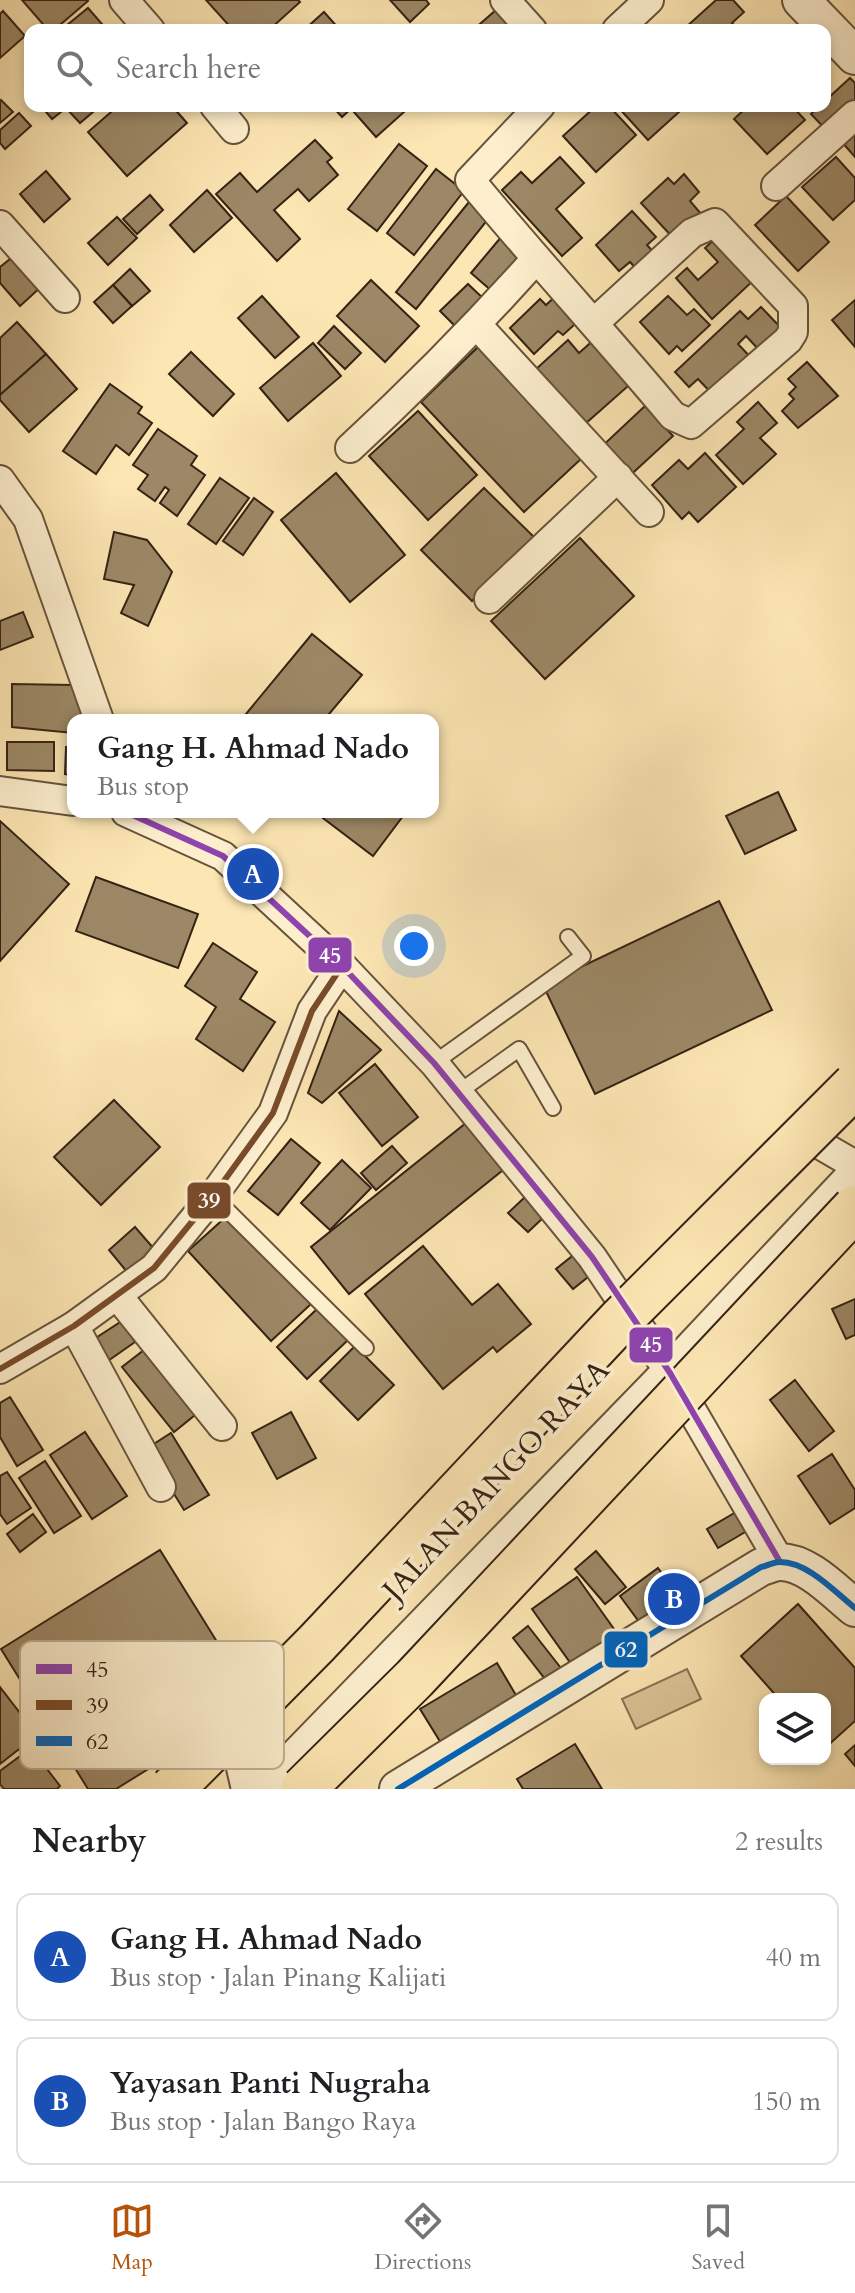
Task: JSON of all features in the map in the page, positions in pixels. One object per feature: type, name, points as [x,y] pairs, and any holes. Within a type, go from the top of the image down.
[{"type":"highway","points":[[284,1676],[620,1320],[855,1085]]},
{"type":"highway","points":[[303,1789],[415,1678],[855,1208]]},
{"type":"highway","points":[[172,1789],[192,1769]]},
{"type":"street","points":[[124,0],[145,24]]},
{"type":"street","points":[[505,0],[527,24]]},
{"type":"street","points":[[623,24],[649,0]]},
{"type":"street","points":[[801,0],[824,24]]},
{"type":"street","points":[[831,31],[855,56]]},
{"type":"street","points":[[220,112],[234,129]]},
{"type":"street","points":[[534,112],[470,180],[673,416],[691,424],[788,340],[793,332],[793,306],[715,223],[692,233],[595,322]]},
{"type":"street","points":[[776,186],[855,115]]},
{"type":"street","points":[[0,225],[65,298]]},
{"type":"street","points":[[350,448],[477,325],[536,259]]},
{"type":"street","points":[[477,325],[649,512]]},
{"type":"street","points":[[489,599],[618,477]]},
{"type":"street","points":[[0,480],[28,519],[97,714]]},
{"type":"street","points":[[0,791],[67,800]]},
{"type":"street","points":[[139,818],[223,856],[342,966],[459,1092],[592,1257],[640,1327],[780,1562]]},
{"type":"street","points":[[0,1369],[74,1326],[154,1268],[213,1196],[273,1113],[312,1011],[342,966]]},
{"type":"street","name":"JALAN BANGO RAYA","points":[[284,1704],[736,1226],[855,1109]]},
{"type":"street","points":[[819,1144],[855,1165]]},
{"type":"street","name":"JALAN BANGO RAYA","points":[[266,1789],[670,1373],[855,1176]]},
{"type":"street","points":[[117,1295],[222,1426]]},
{"type":"street","points":[[74,1326],[161,1487]]},
{"type":"street","points":[[398,1789],[761,1567],[780,1562],[800,1567],[855,1608]]},
{"type":"street","name":"JALAN BANGO RAYA","points":[[202,1789],[222,1769]]},
{"type":"street","points":[[245,1769],[250,1789]]},
{"type":"lane","points":[[434,1063],[583,956],[568,937]]},
{"type":"lane","points":[[459,1092],[519,1049],[553,1108]]},
{"type":"lane","points":[[213,1196],[366,1348]]},
{"type":"shaded area","points":[[687,1669],[701,1699],[636,1729],[622,1699]]},
{"type":"building","points":[[22,0],[88,1],[61,24],[43,24]]},
{"type":"building","points":[[206,0],[300,2],[276,24],[228,24]]},
{"type":"building","points":[[390,0],[426,0],[429,4],[410,22]]},
{"type":"building","points":[[716,0],[733,0],[744,12],[733,24],[689,24]]},
{"type":"building","points":[[88,8],[102,24],[68,24]]},
{"type":"building","points":[[496,10],[509,24],[480,24]]},
{"type":"building","points":[[3,11],[24,37],[0,58],[0,14]]},
{"type":"building","points":[[324,12],[335,24],[311,24]]},
{"type":"building","points":[[850,78],[855,83],[855,112],[831,135],[811,114],[831,112],[831,95]]},
{"type":"building","points":[[0,101],[13,112],[0,123]]},
{"type":"building","points":[[46,112],[61,112],[52,119]]},
{"type":"building","points":[[70,112],[93,112],[80,123]]},
{"type":"building","points":[[111,112],[177,112],[187,123],[127,176],[88,132]]},
{"type":"building","points":[[354,112],[404,112],[376,137]]},
{"type":"building","points":[[589,112],[615,112],[636,135],[596,172],[563,136]]},
{"type":"building","points":[[622,112],[679,112],[648,140]]},
{"type":"building","points":[[742,112],[798,112],[805,120],[767,154],[734,119]]},
{"type":"building","points":[[19,113],[31,126],[5,149],[0,143],[0,130]]},
{"type":"building","points":[[855,128],[855,157],[841,141]]},
{"type":"building","points":[[315,140],[332,158],[327,162],[338,175],[309,201],[298,189],[274,210],[300,239],[277,261],[216,194],[240,173],[257,192]]},
{"type":"building","points":[[399,144],[427,166],[377,231],[348,209]]},
{"type":"building","points":[[560,157],[584,183],[556,209],[582,238],[562,256],[502,190],[521,172],[532,183]]},
{"type":"building","points":[[836,157],[855,178],[855,200],[833,220],[802,187]]},
{"type":"building","points":[[436,169],[464,191],[414,255],[387,233]]},
{"type":"building","points":[[46,171],[70,199],[44,222],[20,194]]},
{"type":"building","points":[[684,174],[699,192],[690,201],[702,215],[675,240],[641,203],[668,178],[674,184]]},
{"type":"building","points":[[207,190],[232,218],[194,252],[170,225]]},
{"type":"building","points":[[150,195],[163,210],[137,234],[123,219]]},
{"type":"building","points":[[786,196],[829,242],[798,271],[755,225]]},
{"type":"building","points":[[469,202],[489,218],[416,309],[396,292]]},
{"type":"building","points":[[632,211],[656,237],[647,245],[657,256],[639,272],[630,262],[619,271],[596,245]]},
{"type":"building","points":[[117,217],[137,238],[108,265],[88,243]]},
{"type":"building","points":[[502,236],[525,255],[493,292],[471,273]]},
{"type":"building","points":[[717,237],[756,278],[712,319],[676,278],[687,268],[698,280],[718,262],[705,248]]},
{"type":"building","points":[[15,255],[42,286],[20,306],[0,283],[0,267]]},
{"type":"building","points":[[130,269],[150,291],[132,306],[113,285]]},
{"type":"building","points":[[371,280],[419,326],[385,362],[337,316]]},
{"type":"building","points":[[468,284],[487,302],[459,330],[440,311]]},
{"type":"building","points":[[113,285],[132,306],[113,323],[94,302]]},
{"type":"building","points":[[561,291],[584,316],[563,335],[558,331],[534,354],[510,328],[540,299],[546,305]]},
{"type":"building","points":[[262,296],[299,337],[275,358],[238,318]]},
{"type":"building","points":[[668,296],[687,315],[694,309],[710,325],[682,351],[677,346],[669,354],[640,322]]},
{"type":"building","points":[[855,300],[855,347],[832,320]]},
{"type":"building","points":[[761,307],[783,330],[761,352],[746,336],[738,344],[755,362],[714,396],[698,379],[689,387],[675,372],[740,311],[748,319]]},
{"type":"building","points":[[17,322],[46,354],[0,395],[0,338]]},
{"type":"building","points":[[334,326],[361,353],[345,369],[318,343]]},
{"type":"building","points":[[597,337],[636,379],[585,424],[535,370],[568,340],[579,353]]},
{"type":"building","points":[[313,343],[341,376],[288,421],[260,388]]},
{"type":"building","points":[[478,347],[582,458],[524,512],[421,402]]},
{"type":"building","points":[[191,352],[234,394],[213,416],[169,374]]},
{"type":"building","points":[[46,354],[77,389],[29,432],[0,400],[0,395]]},
{"type":"building","points":[[807,362],[838,396],[798,428],[782,411],[794,399],[789,394],[796,387],[788,379]]},
{"type":"building","points":[[110,384],[142,407],[138,413],[152,423],[129,455],[116,445],[96,474],[63,451]]},
{"type":"building","points":[[758,402],[777,423],[760,438],[776,454],[743,484],[716,455],[744,429],[737,422]]},
{"type":"building","points":[[645,406],[673,436],[624,481],[597,451]]},
{"type":"building","points":[[418,411],[477,475],[428,520],[369,456]]},
{"type":"building","points":[[158,429],[197,456],[191,465],[205,475],[177,516],[160,503],[169,490],[165,487],[155,501],[138,489],[148,475],[133,465]]},
{"type":"building","points":[[705,453],[736,487],[698,522],[689,512],[682,519],[652,485],[679,460],[688,469]]},
{"type":"building","points":[[336,473],[405,555],[350,602],[281,520]]},
{"type":"building","points":[[220,478],[249,498],[216,544],[188,524]]},
{"type":"building","points":[[484,488],[535,538],[472,601],[421,550]]},
{"type":"building","points":[[254,498],[273,512],[243,555],[223,541]]},
{"type":"building","points":[[114,532],[147,540],[172,572],[148,626],[121,613],[134,585],[104,579]]},
{"type":"building","points":[[580,538],[634,596],[545,679],[491,621]]},
{"type":"building","points":[[23,612],[33,637],[0,650],[0,621]]},
{"type":"building","points":[[312,634],[362,675],[329,714],[246,714]]},
{"type":"building","points":[[12,684],[73,685],[84,714],[67,714],[67,732],[12,727]]},
{"type":"building","points":[[7,742],[54,742],[54,771],[7,770]]},
{"type":"building","points":[[66,747],[67,747],[67,774]]},
{"type":"building","points":[[778,792],[796,830],[745,854],[726,816]]},
{"type":"building","points":[[323,818],[402,818],[373,856]]},
{"type":"building","points":[[0,821],[69,884],[0,961]]},
{"type":"building","points":[[96,877],[198,914],[178,968],[76,931]]},
{"type":"building","points":[[719,901],[772,1010],[595,1094],[543,985]]},
{"type":"building","points":[[213,943],[257,972],[240,999],[275,1022],[243,1071],[196,1039],[216,1007],[185,986]]},
{"type":"building","points":[[339,1011],[381,1050],[322,1103],[308,1093]]},
{"type":"building","points":[[375,1064],[418,1117],[382,1146],[339,1093]]},
{"type":"building","points":[[114,1100],[160,1147],[101,1205],[54,1157]]},
{"type":"building","points":[[466,1123],[503,1170],[349,1294],[311,1247]]},
{"type":"building","points":[[291,1139],[320,1163],[278,1215],[248,1191]]},
{"type":"building","points":[[392,1146],[407,1163],[376,1190],[361,1173]]},
{"type":"building","points":[[342,1160],[371,1188],[330,1230],[301,1203]]},
{"type":"building","points":[[525,1197],[544,1217],[528,1232],[508,1213]]},
{"type":"building","points":[[228,1215],[311,1304],[271,1341],[188,1251]]},
{"type":"building","points":[[135,1227],[155,1250],[128,1273],[109,1250]]},
{"type":"building","points":[[423,1246],[472,1305],[498,1284],[531,1324],[497,1352],[493,1347],[443,1389],[365,1294]]},
{"type":"building","points":[[581,1249],[598,1269],[573,1289],[556,1269]]},
{"type":"building","points":[[855,1299],[855,1335],[846,1339],[832,1309]]},
{"type":"building","points":[[318,1308],[348,1340],[307,1379],[277,1347]]},
{"type":"building","points":[[122,1321],[135,1342],[102,1365],[88,1343]]},
{"type":"building","points":[[355,1346],[394,1385],[358,1420],[320,1381]]},
{"type":"building","points":[[144,1350],[195,1415],[174,1432],[122,1367]]},
{"type":"building","points":[[795,1380],[834,1431],[809,1451],[770,1400]]},
{"type":"building","points":[[10,1397],[43,1450],[17,1466],[0,1437],[0,1403]]},
{"type":"building","points":[[291,1412],[316,1458],[277,1479],[252,1433]]},
{"type":"building","points":[[85,1432],[127,1496],[92,1519],[50,1455]]},
{"type":"building","points":[[171,1433],[209,1495],[184,1510],[146,1449]]},
{"type":"building","points":[[832,1454],[855,1490],[855,1508],[830,1524],[798,1476]]},
{"type":"building","points":[[45,1461],[81,1516],[54,1533],[19,1478]]},
{"type":"building","points":[[7,1472],[31,1508],[7,1524],[0,1514],[0,1476]]},
{"type":"building","points":[[736,1512],[747,1531],[718,1548],[707,1529]]},
{"type":"building","points":[[33,1514],[46,1532],[20,1552],[7,1534]]},
{"type":"building","points":[[160,1550],[217,1641],[20,1641],[20,1680],[1,1649]]},
{"type":"building","points":[[596,1551],[626,1587],[605,1604],[575,1569]]},
{"type":"building","points":[[658,1568],[681,1600],[643,1627],[620,1596]]},
{"type":"building","points":[[577,1577],[619,1636],[574,1668],[532,1609]]},
{"type":"building","points":[[798,1604],[855,1668],[855,1721],[831,1743],[831,1693],[774,1693],[741,1656]]},
{"type":"building","points":[[528,1626],[564,1672],[549,1684],[513,1638]]},
{"type":"building","points":[[497,1663],[520,1702],[444,1748],[420,1709]]},
{"type":"building","points":[[0,1687],[20,1713],[20,1748],[0,1764]]},
{"type":"building","points":[[575,1744],[602,1789],[523,1789],[517,1779]]},
{"type":"building","points":[[855,1745],[855,1766],[845,1754]]},
{"type":"building","points":[[20,1756],[20,1769],[47,1769],[60,1786],[57,1789],[4,1789],[0,1784],[0,1771]]},
{"type":"building","points":[[76,1769],[148,1769],[116,1789],[88,1789]]},
{"type":"transit line","name":"45","points":[[139,818],[223,856],[342,966],[434,1063],[592,1257],[670,1373],[780,1562]]},
{"type":"transit line","name":"39","points":[[0,1369],[74,1326],[154,1268],[213,1196],[273,1113],[312,1011],[342,966]]},
{"type":"transit line","name":"62","points":[[398,1789],[761,1567],[779,1562],[800,1567],[855,1608]]},
{"type":"place","name":"Gang H. Ahmad Nado","points":[[253,874]]},
{"type":"place","name":"Yayasan Panti Nugraha","points":[[674,1599]]}]
